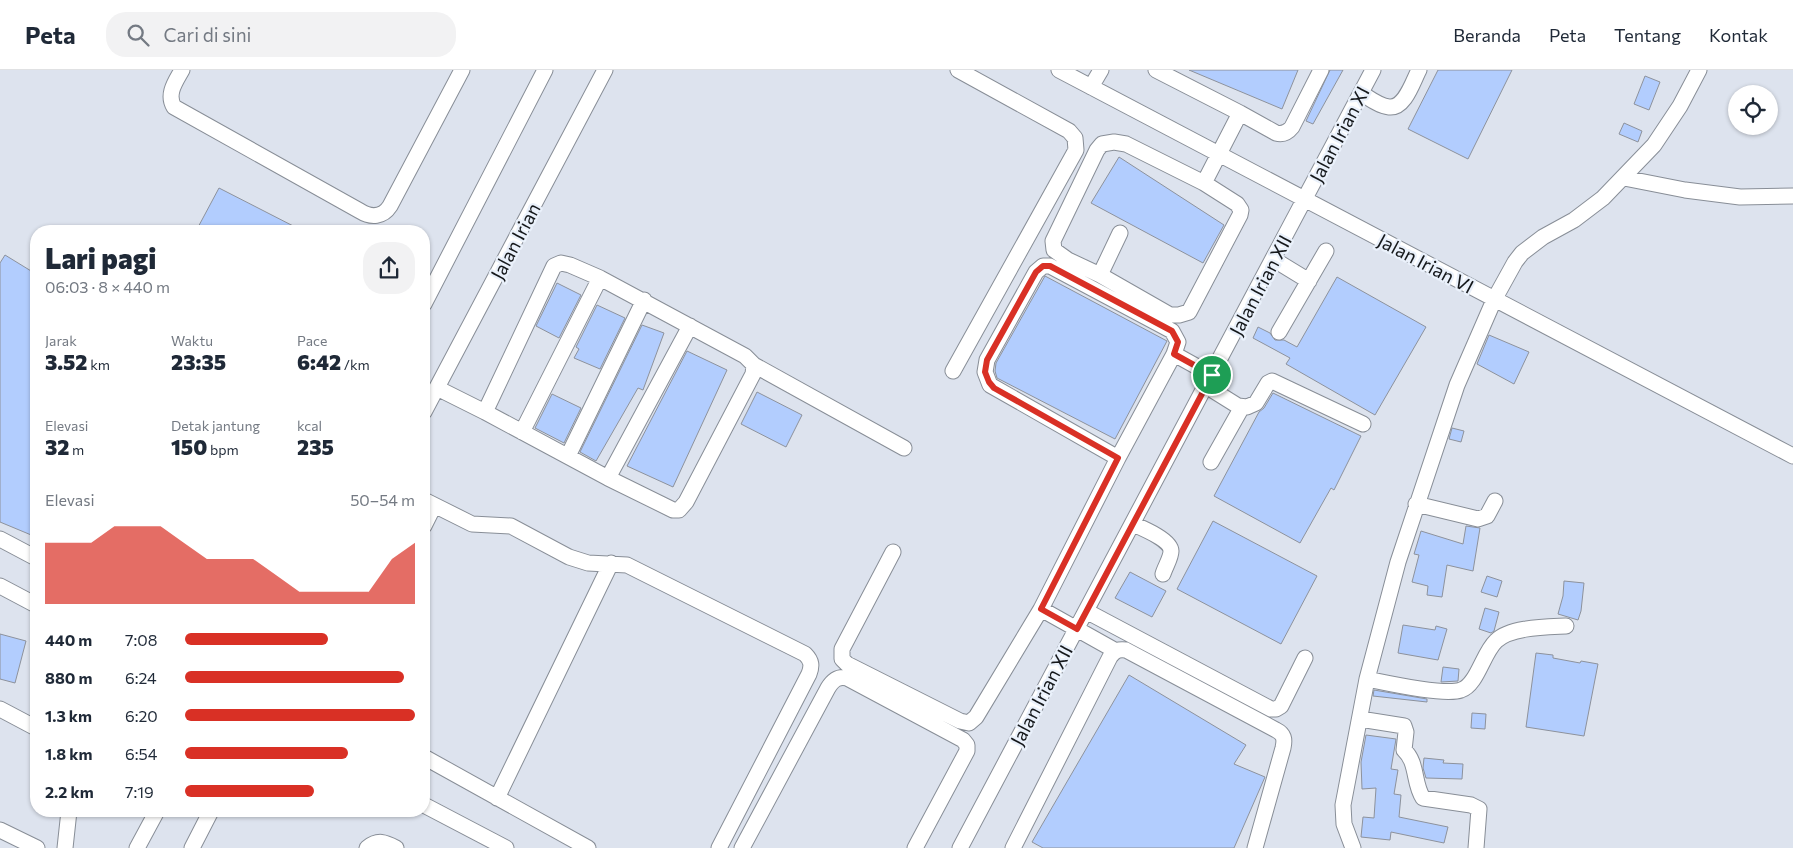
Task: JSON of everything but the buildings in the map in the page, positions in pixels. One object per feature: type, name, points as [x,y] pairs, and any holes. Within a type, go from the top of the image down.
[{"type":"street","points":[[182,70],[171,92],[171,102],[174,106],[360,212],[377,216],[386,212],[390,206],[462,70]]},
{"type":"street","points":[[430,292],[545,70]]},
{"type":"street","name":"Jalan Irian","points":[[430,401],[605,70]]},
{"type":"street","points":[[953,371],[1076,150],[1075,138],[1069,132],[958,70]]},
{"type":"street","name":"Jalan Irian VI","points":[[1059,70],[1306,198],[1494,300],[1793,456]]},
{"type":"street","points":[[1091,87],[1101,70]]},
{"type":"street","points":[[1156,70],[1240,113],[1276,134],[1288,132],[1292,127],[1321,70]]},
{"type":"street","name":"Jalan Irian XI","points":[[1306,198],[1373,70]]},
{"type":"street","points":[[1361,93],[1389,107],[1396,106],[1403,102],[1419,70]]},
{"type":"street","points":[[1353,848],[1344,824],[1343,805],[1367,680],[1395,571],[1457,384],[1494,300],[1522,253],[1543,237],[1574,220],[1603,198],[1654,145],[1680,106],[1699,70]]},
{"type":"street","points":[[1204,183],[1240,113]]},
{"type":"street","points":[[1114,142],[1126,144],[1204,183],[1237,204],[1240,212],[1191,310],[1180,315],[1170,315],[1100,275],[1058,254],[1054,250],[1052,245],[1097,150],[1102,144],[1114,142]]},
{"type":"street","points":[[1624,178],[1685,190],[1740,196],[1793,196]]},
{"type":"street","name":"Jalan Irian XII","points":[[960,848],[1306,198]]},
{"type":"street","points":[[1100,275],[1120,233]]},
{"type":"street","points":[[1279,332],[1326,251]]},
{"type":"street","points":[[1274,259],[1309,281]]},
{"type":"street","points":[[485,412],[554,266],[561,263],[600,278],[644,300],[745,356],[754,365],[904,448]]},
{"type":"street","points":[[893,552],[842,648],[842,659],[847,664],[960,721],[969,723],[976,717],[1041,609],[1118,458],[1174,354],[1178,342],[1172,331],[1050,266],[1046,266],[1036,272],[987,360],[985,372],[990,385],[1118,458]]},
{"type":"street","points":[[522,432],[600,278]]},
{"type":"street","points":[[568,456],[644,300]]},
{"type":"street","points":[[608,478],[690,326]]},
{"type":"street","points":[[1174,354],[1242,408]]},
{"type":"street","points":[[437,388],[608,478],[673,510],[679,510],[686,502],[753,374],[754,365]]},
{"type":"street","points":[[1211,462],[1242,408],[1254,405],[1268,383],[1272,381],[1363,424]]},
{"type":"street","points":[[1416,504],[1478,519],[1487,516],[1494,501]]},
{"type":"street","points":[[430,503],[472,524],[511,526],[568,556],[588,563],[627,565],[806,654],[811,660],[812,668],[719,848]]},
{"type":"street","points":[[1133,524],[1164,540],[1169,545],[1171,549],[1170,554],[1163,574]]},
{"type":"street","points":[[0,539],[30,555]]},
{"type":"street","points":[[497,798],[611,563]]},
{"type":"street","points":[[0,586],[30,602]]},
{"type":"street","points":[[1041,609],[1116,651],[1126,650],[1276,730],[1282,735],[1284,748],[1255,848]]},
{"type":"street","points":[[1086,611],[1271,709],[1281,706],[1305,658]]},
{"type":"street","points":[[1367,680],[1444,692],[1464,690],[1471,684],[1490,647],[1497,640],[1526,629],[1566,626]]},
{"type":"street","points":[[1014,848],[1108,662],[1116,651]]},
{"type":"street","points":[[742,848],[828,688],[835,680],[844,678],[963,740],[967,744],[967,751],[915,848]]},
{"type":"street","points":[[0,709],[30,725]]},
{"type":"street","points":[[1360,719],[1404,726],[1406,732],[1404,750],[1411,756],[1419,792],[1423,798],[1471,805],[1479,809],[1476,848]]},
{"type":"street","points":[[430,760],[588,848]]},
{"type":"street","points":[[430,808],[506,848]]},
{"type":"street","points":[[65,848],[68,817]]},
{"type":"street","points":[[137,848],[154,817]]},
{"type":"street","points":[[192,848],[208,817]]},
{"type":"street","points":[[0,830],[36,848]]},
{"type":"street","points":[[367,848],[380,842],[396,848]]},
{"type":"route","points":[[1043,266],[1050,266],[1172,331],[1178,342],[1174,354],[1212,375],[1077,629],[1041,609],[1118,458],[994,388],[986,377],[987,360],[1037,270],[1043,266]]}]
